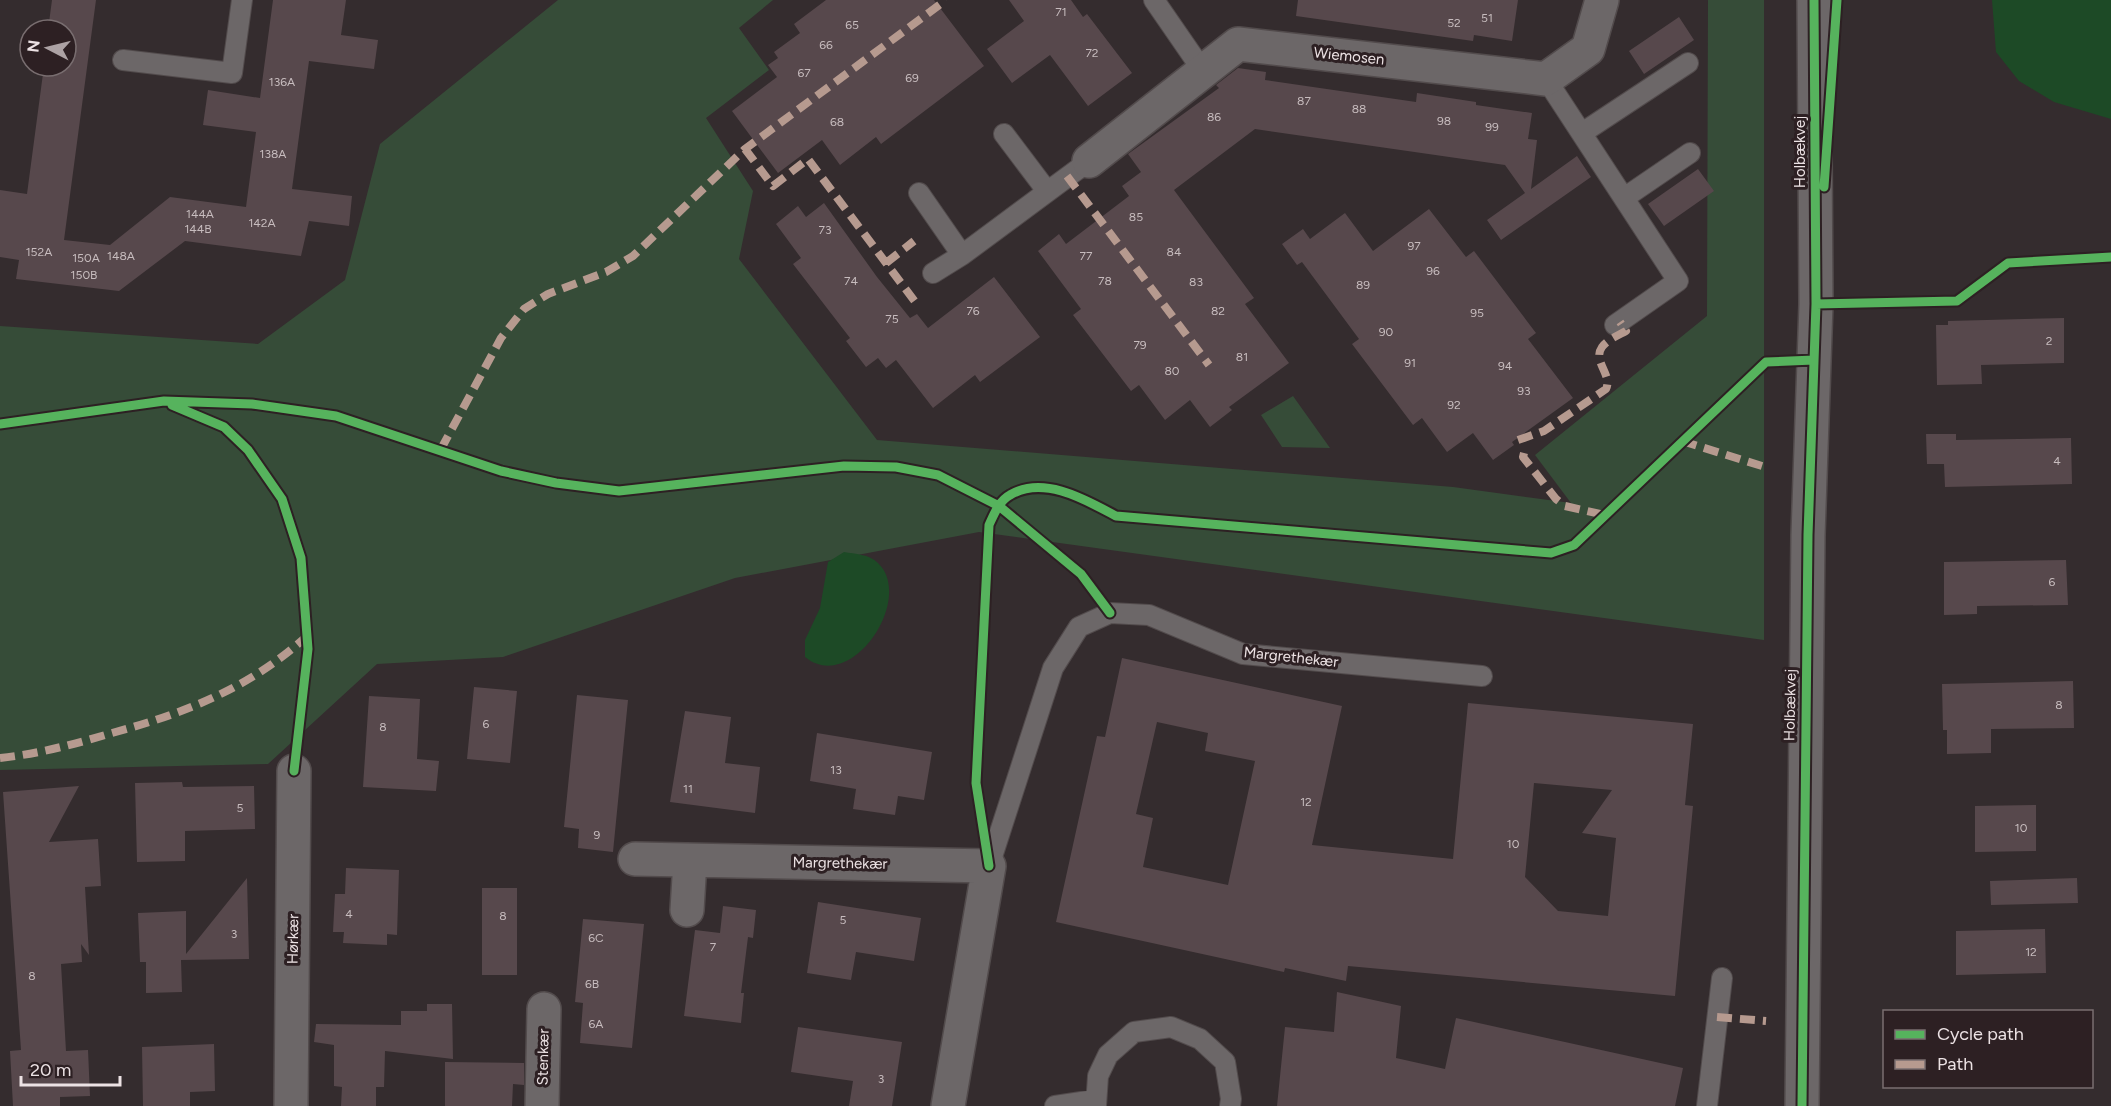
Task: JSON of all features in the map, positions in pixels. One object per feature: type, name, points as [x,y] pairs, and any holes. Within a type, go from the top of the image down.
[{"type":"street","points":[[1546,79],[1588,49],[1602,0]]},
{"type":"street","name":"Holbækvej","points":[[1814,0],[1816,304]]},
{"type":"street","name":"Holbækvej","points":[[1802,1106],[1808,547],[1816,304],[1837,0]]},
{"type":"street","name":"Wiemosen","points":[[1089,161],[1238,44],[1546,79]]},
{"type":"street","name":"Hørkær","points":[[291,1106],[294,771]]},
{"type":"street","name":"Margrethekær","points":[[635,860],[989,866],[948,1106]]},
{"type":"street","points":[[687,910],[690,861]]},
{"type":"street","name":"Stenkær","points":[[543,1106],[544,1009]]},
{"type":"lane","points":[[123,60],[232,73],[242,0]]},
{"type":"lane","points":[[1154,0],[1203,71]]},
{"type":"lane","points":[[1582,133],[1688,63]]},
{"type":"lane","points":[[1546,79],[1678,281],[1615,325]]},
{"type":"lane","points":[[1004,134],[1047,191]]},
{"type":"lane","points":[[1624,198],[1690,153]]},
{"type":"lane","points":[[933,273],[962,255],[1089,161]]},
{"type":"lane","points":[[919,193],[962,255]]},
{"type":"lane","name":"Margrethekær","points":[[989,866],[1053,668],[1079,627],[1110,613],[1149,615],[1243,654],[1482,676]]},
{"type":"lane","points":[[1707,1106],[1722,978]]},
{"type":"lane","points":[[1055,1106],[1095,1103],[1098,1076],[1108,1056],[1134,1032],[1171,1027],[1200,1039],[1225,1062],[1230,1106]]},
{"type":"shaded area","points":[[558,0],[773,0],[739,28],[769,70],[706,118],[753,191],[739,259],[877,440],[1453,487],[1571,503],[1535,455],[1707,316],[1708,0],[1764,0],[1764,640],[979,532],[735,578],[503,657],[377,664],[268,764],[0,770],[0,326],[258,344],[345,280],[380,144]]},
{"type":"shaded area","points":[[1992,0],[2111,0],[2111,119],[2054,102],[2019,81],[1996,52]]},
{"type":"shaded area","points":[[1293,396],[1330,448],[1282,447],[1261,415]]},
{"type":"shaded area","points":[[844,552],[866,556],[878,563],[887,579],[889,598],[884,618],[873,637],[859,653],[841,663],[823,665],[805,657],[805,640],[820,608],[828,562]]},
{"type":"building","points":[[52,0],[96,0],[64,240],[110,245],[170,197],[246,207],[256,132],[203,125],[208,90],[260,98],[273,0],[346,0],[341,35],[378,40],[374,69],[309,61],[292,189],[352,196],[349,226],[309,221],[301,256],[185,241],[119,291],[16,279],[19,260],[0,257],[0,190],[27,194],[42,78],[78,78],[78,18],[50,18]]},
{"type":"building","points":[[826,0],[934,0],[984,66],[881,144],[876,137],[840,165],[822,140],[778,173],[732,111],[777,77],[768,65],[778,58],[774,52],[800,33],[794,24]]},
{"type":"building","points":[[1009,0],[1071,0],[1083,17],[1087,14],[1132,73],[1088,106],[1050,55],[1012,83],[987,49],[1024,21]]},
{"type":"building","points":[[1298,0],[1518,0],[1512,41],[1474,35],[1473,41],[1296,16]]},
{"type":"building","points":[[1679,17],[1694,40],[1644,74],[1629,51]]},
{"type":"building","points":[[1238,68],[1266,72],[1265,80],[1416,102],[1417,93],[1532,113],[1528,139],[1537,140],[1531,189],[1577,156],[1591,177],[1501,240],[1487,220],[1525,193],[1505,165],[1255,129],[1174,190],[1254,298],[1245,304],[1289,363],[1229,407],[1232,410],[1210,427],[1190,400],[1165,420],[1139,385],[1131,391],[1073,315],[1081,309],[1038,251],[1059,234],[1066,244],[1129,196],[1122,186],[1141,172],[1128,154],[1219,88],[1216,85]]},
{"type":"building","points":[[1698,169],[1714,191],[1664,226],[1648,204]]},
{"type":"building","points":[[824,203],[877,277],[910,318],[917,314],[928,328],[994,277],[1040,337],[980,382],[975,375],[933,408],[896,360],[886,368],[878,358],[866,367],[846,341],[850,338],[793,264],[801,258],[776,224],[798,206],[806,217]]},
{"type":"building","points":[[1429,209],[1466,257],[1474,251],[1536,333],[1528,339],[1573,398],[1512,442],[1514,445],[1493,460],[1473,433],[1447,452],[1422,418],[1413,425],[1352,344],[1359,339],[1302,262],[1297,265],[1282,244],[1303,229],[1310,239],[1345,213],[1373,251]]},
{"type":"building","points":[[2064,318],[2064,363],[1981,365],[1982,384],[1937,385],[1936,325],[1948,325],[1948,321]]},
{"type":"building","points":[[1926,434],[1956,434],[1956,440],[2071,438],[2072,484],[1945,487],[1944,464],[1927,464]]},
{"type":"building","points":[[2066,560],[2068,605],[1977,606],[1977,614],[1944,615],[1944,562]]},
{"type":"building","points":[[1122,658],[1342,706],[1312,845],[1453,859],[1468,703],[1693,724],[1685,805],[1693,806],[1675,996],[1348,966],[1346,981],[1285,968],[1284,972],[1056,922],[1097,736],[1105,737]],"holes":[[[1157,722],[1208,733],[1205,751],[1255,761],[1228,885],[1143,867],[1153,818],[1136,814]],[[1534,783],[1612,790],[1582,833],[1616,838],[1608,916],[1558,911],[1525,877]]]},
{"type":"building","points":[[2073,681],[2074,728],[1991,729],[1991,753],[1947,754],[1947,730],[1943,730],[1942,684]]},
{"type":"building","points":[[474,687],[517,691],[510,763],[467,759]]},
{"type":"building","points":[[577,695],[628,700],[613,852],[578,848],[579,829],[564,827]]},
{"type":"building","points":[[369,696],[420,699],[417,759],[439,761],[436,791],[363,787]]},
{"type":"building","points":[[685,711],[731,717],[725,763],[760,767],[755,813],[670,802]]},
{"type":"building","points":[[817,733],[932,752],[924,800],[898,796],[895,815],[853,809],[856,789],[810,781]]},
{"type":"building","points":[[182,782],[183,787],[254,786],[255,829],[185,831],[185,861],[137,862],[135,783]]},
{"type":"building","points":[[79,786],[49,842],[98,839],[101,886],[85,887],[89,955],[81,944],[82,962],[61,964],[66,1051],[88,1050],[90,1096],[60,1097],[60,1106],[13,1106],[10,1051],[21,1050],[3,792]]},
{"type":"building","points":[[2036,805],[2036,851],[1975,852],[1975,806]]},
{"type":"building","points":[[346,868],[399,870],[397,935],[387,934],[387,945],[343,943],[344,932],[333,932],[335,894],[345,894]]},
{"type":"building","points":[[247,878],[249,959],[181,960],[182,992],[146,993],[146,962],[140,962],[138,913],[186,911],[186,954]]},
{"type":"building","points":[[2077,878],[2078,903],[1991,905],[1990,881]]},
{"type":"building","points":[[482,888],[517,888],[517,975],[482,975]]},
{"type":"building","points":[[818,902],[921,918],[914,961],[856,952],[851,980],[807,973]]},
{"type":"building","points":[[723,906],[756,910],[753,938],[748,937],[741,993],[744,993],[741,1023],[684,1016],[695,930],[720,933]]},
{"type":"building","points":[[583,919],[644,924],[632,1048],[580,1043],[583,1003],[575,1002]]},
{"type":"building","points":[[2045,929],[2046,973],[1956,975],[1956,931]]},
{"type":"building","points":[[1337,992],[1401,1006],[1396,1058],[1445,1069],[1456,1018],[1683,1068],[1675,1106],[1277,1106],[1285,1027],[1334,1032]]},
{"type":"building","points":[[427,1004],[452,1004],[453,1059],[385,1051],[384,1087],[376,1087],[376,1106],[341,1106],[342,1087],[334,1086],[334,1045],[314,1042],[316,1024],[401,1025],[401,1011],[427,1011]]},
{"type":"building","points":[[798,1027],[902,1042],[892,1106],[849,1106],[853,1081],[791,1072]]},
{"type":"building","points":[[214,1044],[215,1091],[190,1092],[190,1106],[143,1106],[142,1047]]},
{"type":"building","points":[[445,1062],[524,1063],[524,1085],[513,1084],[512,1106],[445,1106]]},
{"type":"marked path","points":[[441,449],[501,338],[524,309],[548,294],[606,272],[633,256],[745,149],[946,0]]},
{"type":"marked path","points":[[745,149],[773,186],[808,159],[916,303]]},
{"type":"marked path","points":[[1067,176],[1209,365]]},
{"type":"marked path","points":[[886,263],[914,241]]},
{"type":"marked path","points":[[1518,440],[1544,431],[1606,389],[1607,378],[1599,358],[1600,352],[1607,342],[1626,331],[1620,322]]},
{"type":"marked path","points":[[1682,441],[1762,466]]},
{"type":"marked path","points":[[1524,453],[1523,457],[1556,499],[1565,506],[1605,515]]},
{"type":"marked path","points":[[0,758],[70,745],[191,707],[240,684],[263,670],[307,636]]},
{"type":"marked path","points":[[1717,1017],[1766,1021]]},
{"type":"cycle path","points":[[1802,1106],[1808,535],[1816,304],[1814,0]]},
{"type":"cycle path","points":[[1824,187],[1837,0]]},
{"type":"cycle path","points":[[1816,304],[1957,301],[2008,263],[2111,257]]},
{"type":"cycle path","points":[[989,866],[976,783],[989,525],[1000,504],[1010,495],[1023,490],[1051,489],[1078,497],[1116,516],[1551,553],[1574,545],[1766,362],[1814,360]]},
{"type":"cycle path","points":[[0,424],[164,401],[252,404],[336,416],[501,471],[556,483],[619,491],[844,466],[896,467],[938,475],[999,506],[1081,574],[1110,613]]},
{"type":"cycle path","points":[[172,405],[224,427],[248,450],[282,499],[301,558],[308,649],[294,771]]}]
